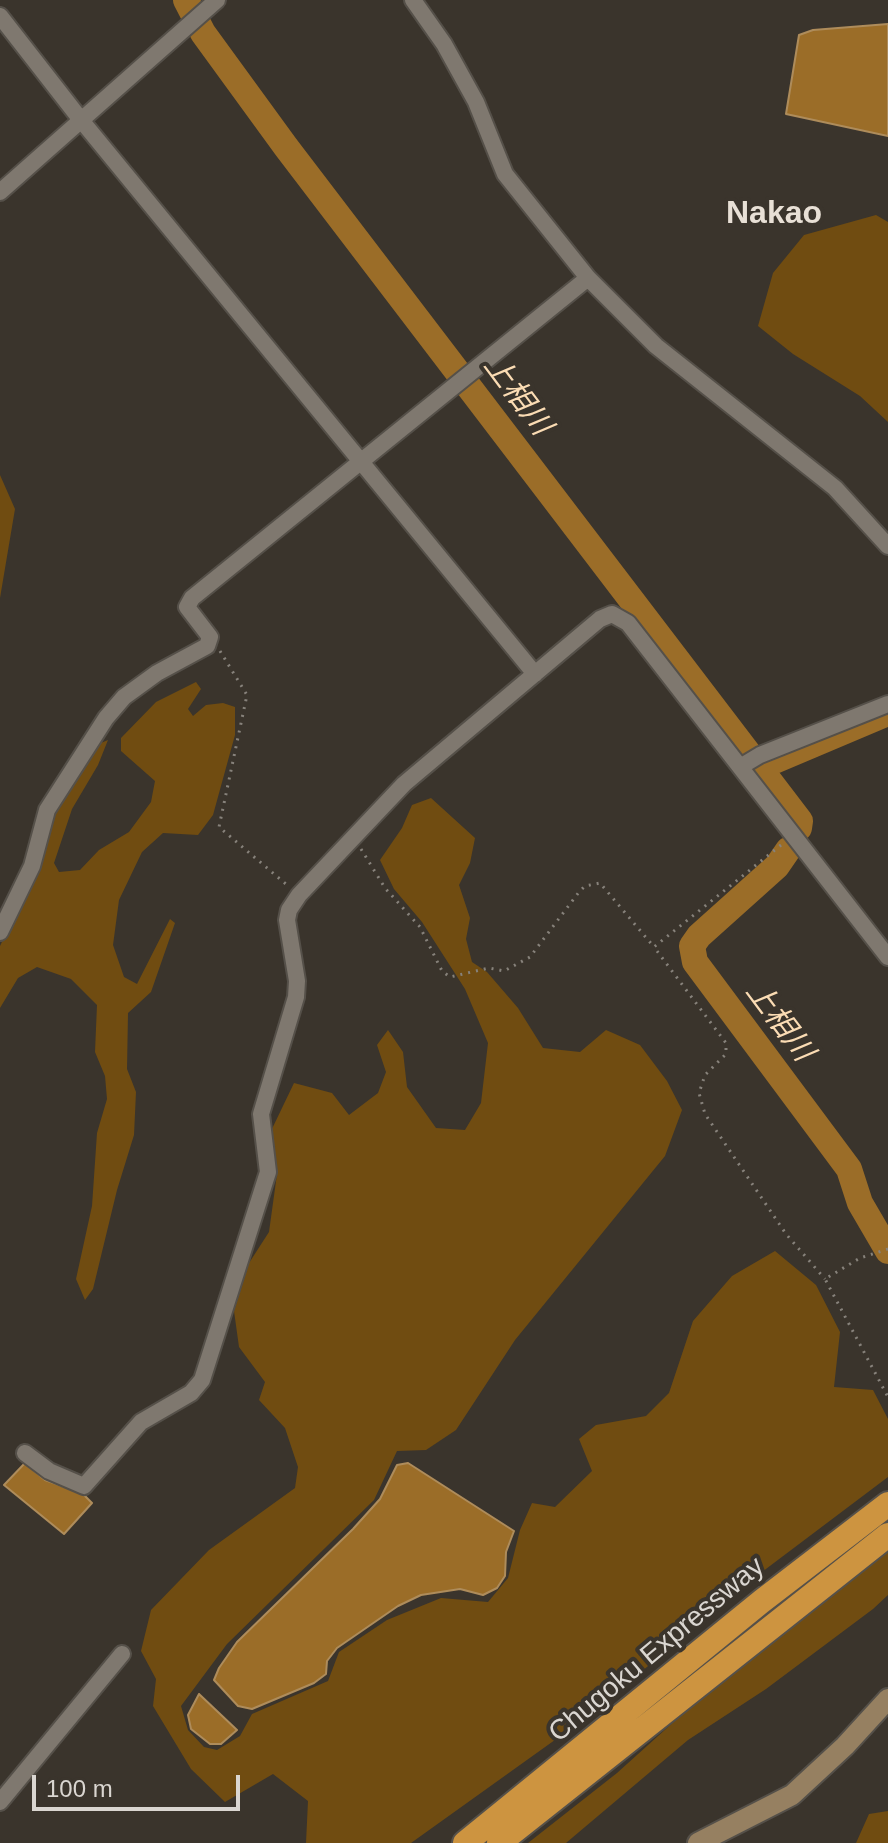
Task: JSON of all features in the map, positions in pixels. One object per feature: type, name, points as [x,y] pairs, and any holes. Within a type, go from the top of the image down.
[{"type":"highway","name":"Chugoku Expressway","points":[[465,1843],[762,1601],[888,1504]]},
{"type":"highway","name":"Chugoku Expressway","points":[[499,1843],[888,1535]]},
{"type":"street","points":[[0,192],[217,0]]},
{"type":"street","points":[[413,0],[444,44],[476,102],[505,174],[588,278],[656,346],[835,488],[888,546]]},
{"type":"street","points":[[0,16],[81,120],[535,674]]},
{"type":"street","points":[[0,932],[32,866],[47,810],[106,718],[124,697],[157,673],[207,646],[210,637],[187,607],[192,598],[588,278]]},
{"type":"street","points":[[25,1453],[49,1471],[84,1486],[141,1422],[191,1393],[202,1380],[268,1172],[261,1114],[296,997],[297,981],[287,920],[299,895],[427,763],[600,619],[612,614],[621,617],[749,762],[791,832],[888,957]]},
{"type":"street","points":[[749,762],[888,704]]},
{"type":"street","points":[[0,1802],[122,1654]]},
{"type":"street","points":[[698,1843],[792,1795],[845,1746],[888,1699]]},
{"type":"path","points":[[207,646],[217,648],[227,657],[247,695],[219,827],[299,895]]},
{"type":"path","points":[[654,947],[772,855],[791,832]]},
{"type":"path","points":[[353,838],[385,888],[420,927],[442,971],[450,977],[489,968],[504,971],[530,957],[579,892],[585,886],[600,883],[654,947],[726,1043],[726,1054],[705,1075],[699,1093],[705,1114],[786,1234],[825,1279],[888,1397]]},
{"type":"path","points":[[825,1279],[860,1258],[888,1249]]},
{"type":"shaded area","points":[[888,24],[888,136],[786,114],[799,35],[813,30]]},
{"type":"shaded area","points":[[876,215],[888,222],[888,422],[860,396],[793,354],[758,326],[773,273],[804,235]]},
{"type":"shaded area","points":[[0,475],[15,509],[0,598]]},
{"type":"shaded area","points":[[196,682],[201,689],[188,709],[193,716],[206,705],[223,703],[235,707],[235,735],[213,815],[198,835],[163,833],[142,852],[119,900],[113,945],[124,977],[137,984],[170,919],[175,923],[151,992],[128,1013],[127,1069],[136,1092],[134,1135],[93,1289],[85,1300],[76,1279],[92,1206],[97,1133],[107,1099],[105,1076],[95,1052],[97,1005],[71,979],[37,967],[18,978],[0,1008],[0,946],[28,888],[58,803],[96,745],[108,740],[98,765],[72,809],[54,863],[59,872],[80,870],[99,850],[129,832],[151,802],[155,781],[121,751],[121,738],[156,702]]},
{"type":"shaded area","points":[[431,798],[475,838],[470,863],[459,885],[470,918],[466,939],[472,962],[487,972],[518,1008],[543,1048],[580,1052],[606,1030],[640,1045],[667,1081],[682,1110],[665,1156],[515,1340],[456,1430],[426,1450],[397,1451],[374,1500],[227,1644],[181,1706],[188,1730],[204,1747],[217,1750],[240,1736],[252,1714],[328,1681],[339,1652],[387,1620],[441,1598],[488,1602],[508,1578],[520,1530],[532,1503],[555,1507],[592,1471],[579,1439],[596,1425],[646,1416],[669,1393],[693,1321],[732,1276],[775,1251],[816,1285],[840,1332],[834,1387],[873,1390],[888,1419],[888,1477],[750,1581],[587,1717],[411,1843],[306,1843],[308,1801],[273,1774],[225,1802],[191,1769],[153,1706],[156,1679],[141,1651],[151,1610],[209,1550],[295,1488],[298,1467],[285,1428],[259,1400],[265,1382],[239,1347],[234,1311],[249,1263],[269,1232],[277,1174],[270,1133],[294,1083],[332,1093],[349,1115],[378,1093],[386,1072],[377,1045],[388,1030],[403,1052],[407,1087],[436,1128],[465,1130],[481,1103],[488,1043],[465,989],[422,922],[394,889],[380,860],[402,828],[412,805]]},
{"type":"shaded area","points":[[25,1463],[45,1480],[82,1493],[92,1503],[64,1534],[4,1485]]},
{"type":"shaded area","points":[[408,1463],[514,1531],[506,1552],[505,1576],[497,1588],[483,1595],[460,1589],[421,1595],[398,1606],[337,1648],[327,1661],[326,1674],[314,1683],[252,1709],[238,1706],[214,1680],[237,1642],[353,1529],[380,1499],[397,1465]]},
{"type":"shaded area","points":[[888,1550],[888,1595],[873,1609],[766,1689],[688,1740],[566,1843],[528,1843],[617,1773],[719,1681]]},
{"type":"shaded area","points":[[199,1694],[237,1730],[221,1744],[210,1744],[191,1729],[188,1715]]},
{"type":"shaded area","points":[[888,1811],[888,1843],[856,1843],[869,1814]]},
{"type":"waterway","name":"上相川","points":[[186,0],[203,33],[286,147],[800,821],[799,828]]},
{"type":"waterway","points":[[760,767],[888,713]]},
{"type":"waterway","name":"上相川","points":[[788,850],[777,866],[699,936],[692,946],[695,962],[849,1169],[860,1203],[888,1251]]},
{"type":"district","name":"Nakao","points":[[774,214]]}]
